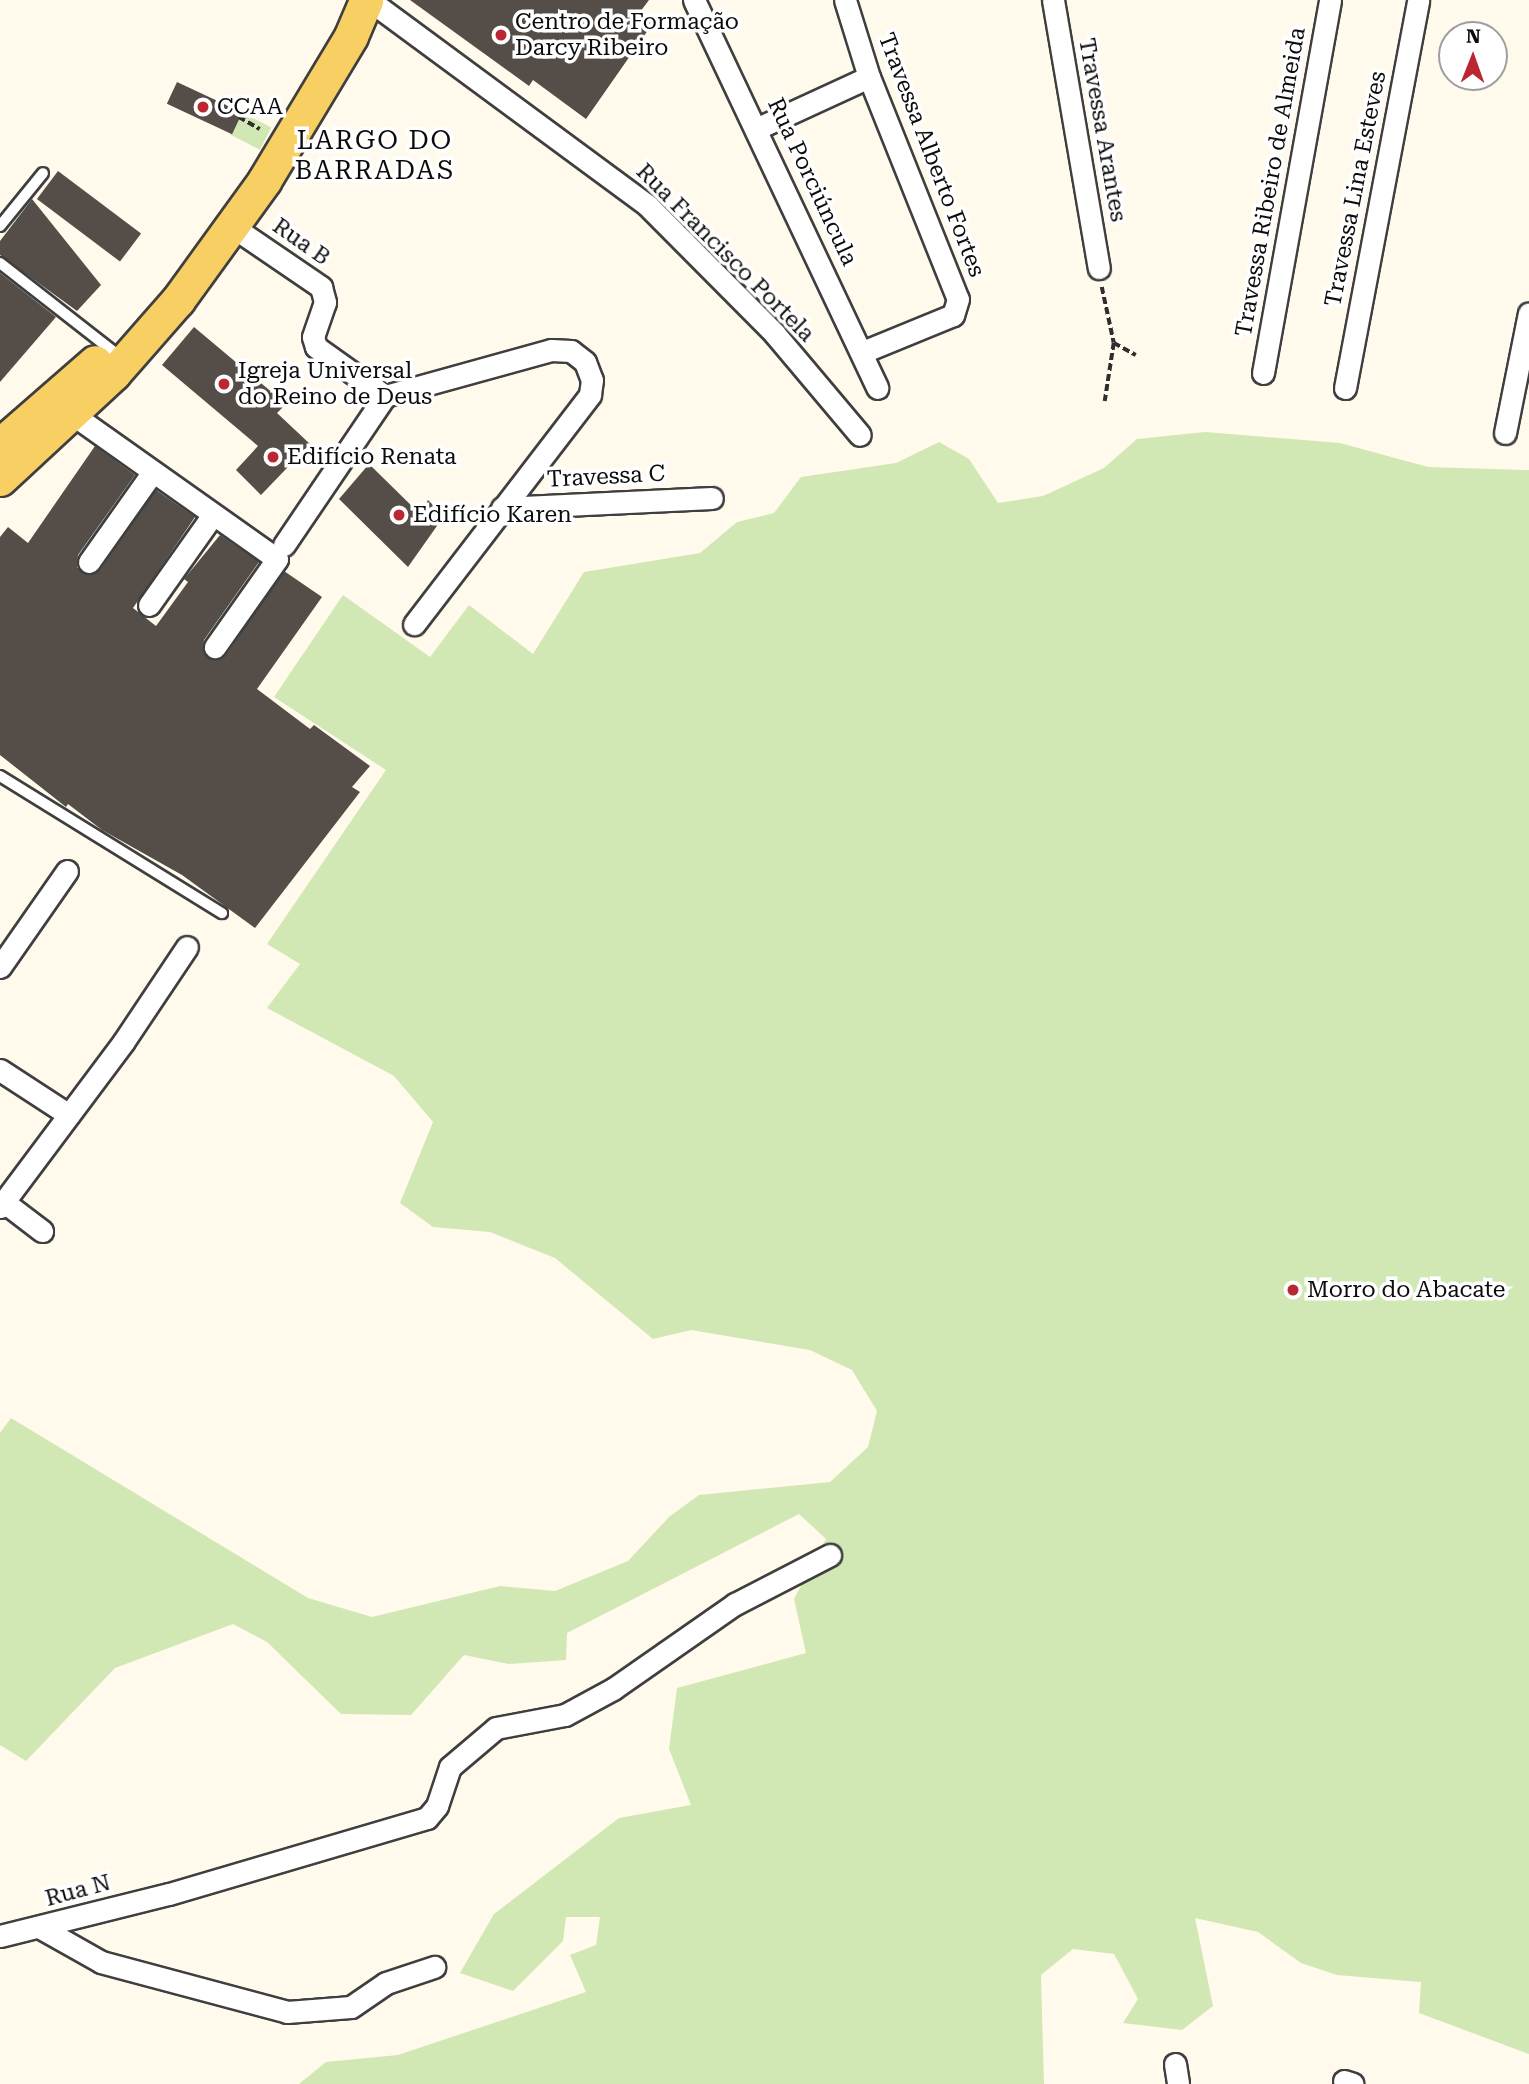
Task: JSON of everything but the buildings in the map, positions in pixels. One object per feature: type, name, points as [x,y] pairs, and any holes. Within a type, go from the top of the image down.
[{"type":"main road","points":[[0,445],[118,354],[178,300],[233,227],[351,36],[367,0]]},
{"type":"main road","points":[[0,479],[72,414],[118,354]]},
{"type":"street","name":"Rua Francisco Portela","points":[[367,0],[648,206],[774,333],[860,435]]},
{"type":"street","name":"Rua Porciúncula","points":[[694,0],[758,128],[863,352],[877,388]]},
{"type":"street","name":"Travessa Alberto Fortes","points":[[845,0],[869,77],[958,306],[953,316],[863,352]]},
{"type":"street","name":"Travessa Arantes","points":[[1053,0],[1099,268]]},
{"type":"street","name":"Travessa Ribeiro de Almeida","points":[[1263,373],[1330,0]]},
{"type":"street","name":"Travessa Lina Esteves","points":[[1345,388],[1418,0]]},
{"type":"street","points":[[758,128],[869,77]]},
{"type":"street","name":"Rua B","points":[[233,227],[321,287],[325,302],[313,337],[316,347],[385,396]]},
{"type":"street","points":[[1506,433],[1529,313]]},
{"type":"street","points":[[284,545],[385,396],[551,350],[571,351],[585,362],[592,380],[590,395],[414,624]]},
{"type":"street","points":[[72,414],[212,516],[277,559],[215,647]]},
{"type":"street","points":[[89,562],[152,473]]},
{"type":"street","name":"Travessa C","points":[[502,508],[712,498]]},
{"type":"street","points":[[149,605],[212,516]]},
{"type":"street","points":[[0,967],[67,871]]},
{"type":"street","points":[[42,1231],[2,1204],[69,1115],[187,947]]},
{"type":"street","points":[[0,1070],[69,1115]]},
{"type":"street","name":"Rua N","points":[[0,1936],[41,1928],[169,1894],[427,1818],[437,1806],[450,1767],[496,1728],[565,1715],[613,1689],[734,1604],[830,1555]]},
{"type":"street","points":[[41,1928],[102,1962],[287,2012],[351,2007],[386,1983],[434,1967]]},
{"type":"lane","points":[[0,226],[43,173]]},
{"type":"lane","points":[[0,263],[118,354]]},
{"type":"lane","points":[[0,776],[222,913]]},
{"type":"path","points":[[239,117],[260,129]]},
{"type":"path","points":[[1099,268],[1114,343],[1105,401]]},
{"type":"path","points":[[1114,343],[1136,355]]},
{"type":"green space","points":[[241,112],[271,127],[260,150],[230,134]]},
{"type":"green space","points":[[1205,432],[1340,443],[1428,467],[1529,470],[1529,2054],[1419,2013],[1421,1982],[1337,1975],[1301,1963],[1258,1932],[1195,1918],[1213,2006],[1182,2030],[1123,2023],[1138,1999],[1114,1954],[1073,1949],[1041,1975],[1044,2084],[299,2084],[326,2062],[398,2055],[586,1992],[570,1955],[596,1945],[600,1917],[566,1917],[563,1941],[513,1991],[460,1973],[494,1914],[619,1818],[691,1805],[669,1749],[677,1688],[806,1653],[794,1599],[826,1539],[799,1514],[567,1633],[566,1660],[509,1664],[464,1655],[411,1715],[341,1714],[267,1642],[233,1624],[115,1668],[26,1761],[0,1745],[0,1433],[11,1418],[308,1598],[372,1617],[500,1586],[555,1591],[628,1561],[669,1517],[699,1495],[830,1482],[868,1447],[877,1411],[852,1370],[810,1350],[691,1330],[653,1339],[555,1258],[490,1232],[433,1227],[400,1203],[433,1122],[394,1076],[267,1008],[300,964],[267,944],[386,770],[274,697],[343,595],[430,657],[469,605],[533,654],[584,572],[700,553],[737,522],[774,513],[801,477],[896,463],[939,442],[969,459],[998,503],[1043,496],[1104,468],[1137,439]]},
{"type":"place","name":"Centro de Formação Darcy Ribeiro","points":[[501,35]]},
{"type":"place","name":"CCAA","points":[[203,107]]},
{"type":"place","name":"Igreja Universal do Reino de Deus","points":[[224,384]]},
{"type":"place","name":"Edifício Renata","points":[[273,457]]},
{"type":"place","name":"Edifício Karen","points":[[399,515]]},
{"type":"place","name":"Morro do Abacate","points":[[1293,1290]]},
{"type":"district","name":"LARGO DO BARRADAS","points":[[375,156]]}]
